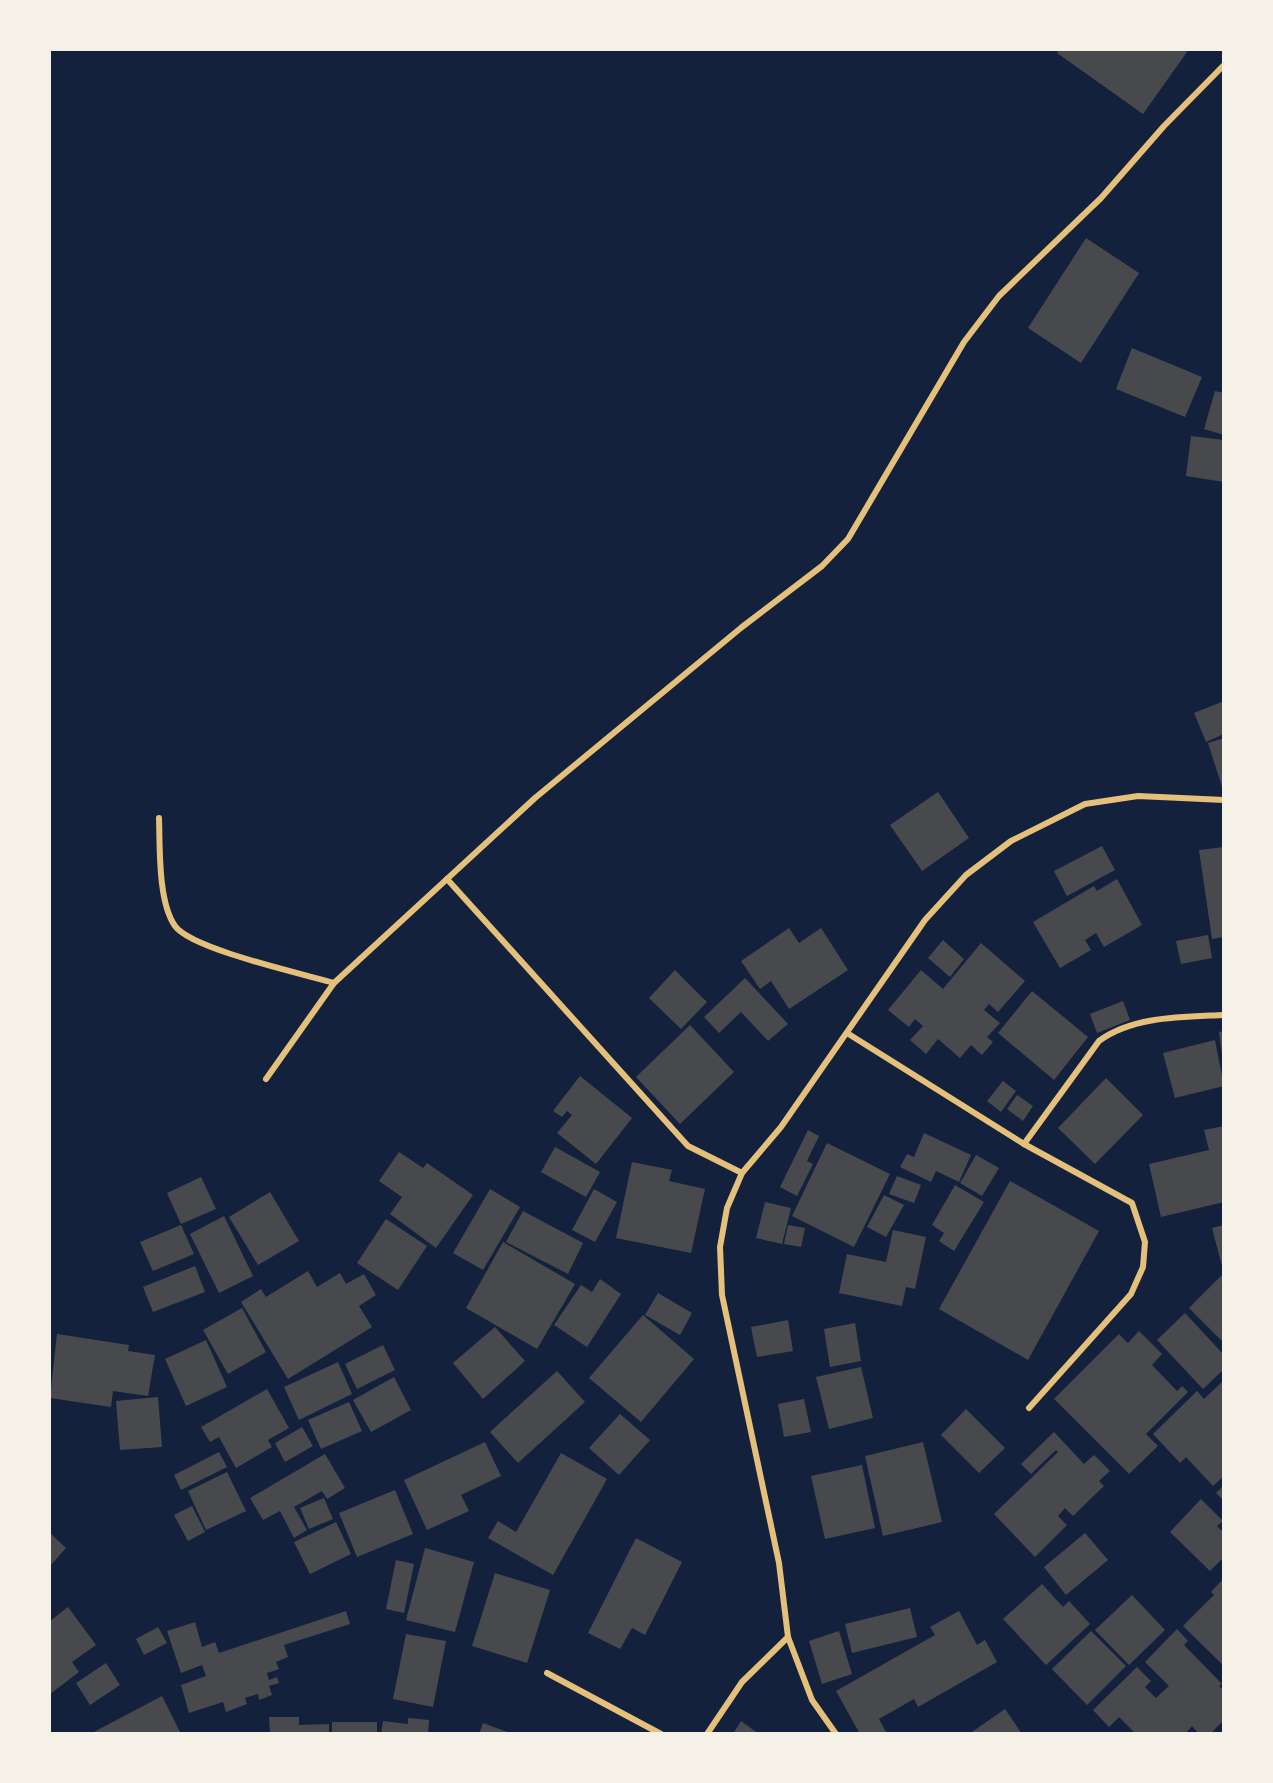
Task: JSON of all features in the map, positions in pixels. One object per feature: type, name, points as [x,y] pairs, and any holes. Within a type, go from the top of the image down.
[{"type":"street","points":[[266,1079],[334,983],[536,798],[742,627],[822,566],[848,539],[964,342],[999,296],[1101,198],[1164,126],[1224,65]]},
{"type":"street","points":[[836,1734],[812,1700],[789,1637],[779,1563],[722,1294],[722,1237],[727,1208],[742,1173],[781,1127],[925,920],[966,875],[1011,841],[1085,804],[1138,796],[1224,800]]},
{"type":"street","points":[[159,818],[162,890],[175,927],[197,943],[334,983]]},
{"type":"street","points":[[447,879],[688,1146],[742,1173]]},
{"type":"street","points":[[1024,1144],[1099,1041],[1107,1035],[1143,1023],[1224,1015]]},
{"type":"street","points":[[847,1033],[1024,1144],[1132,1203],[1145,1242],[1143,1267],[1131,1294],[1029,1408]]},
{"type":"street","points":[[707,1734],[742,1682],[789,1637]]},
{"type":"street","points":[[547,1673],[661,1734]]},
{"type":"building","points":[[1059,50],[1184,50],[1187,52],[1143,114],[1057,53]]},
{"type":"building","points":[[1086,238],[1139,273],[1081,363],[1028,328]]},
{"type":"building","points":[[1132,348],[1202,377],[1185,417],[1116,389]]},
{"type":"building","points":[[1215,391],[1224,393],[1224,435],[1204,429]]},
{"type":"building","points":[[1191,436],[1224,440],[1224,482],[1186,476]]},
{"type":"building","points":[[1224,701],[1224,734],[1206,742],[1194,713]]},
{"type":"building","points":[[1224,738],[1224,790],[1223,790],[1208,743]]},
{"type":"building","points":[[938,792],[969,838],[922,871],[890,825]]},
{"type":"building","points":[[1102,846],[1115,870],[1067,896],[1054,871]]},
{"type":"building","points":[[1224,847],[1224,937],[1212,939],[1199,850]]},
{"type":"building","points":[[1117,879],[1142,925],[1104,947],[1096,933],[1085,940],[1091,950],[1060,968],[1033,922],[1094,886],[1097,891]]},
{"type":"building","points":[[789,928],[799,943],[821,928],[848,970],[789,1009],[771,981],[760,989],[741,961]]},
{"type":"building","points":[[1208,935],[1212,958],[1181,964],[1176,941]]},
{"type":"building","points":[[943,940],[964,959],[950,977],[928,958]]},
{"type":"building","points":[[981,943],[1025,981],[998,1012],[989,1004],[984,1010],[1000,1023],[987,1037],[993,1042],[982,1055],[971,1045],[960,1058],[938,1039],[926,1054],[910,1040],[923,1026],[915,1019],[909,1027],[888,1010],[921,970],[943,989]]},
{"type":"building","points":[[675,970],[707,1002],[681,1029],[649,998]]},
{"type":"building","points":[[745,978],[788,1024],[768,1041],[741,1012],[719,1033],[704,1017]]},
{"type":"building","points":[[1032,991],[1088,1037],[1054,1080],[998,1033]]},
{"type":"building","points":[[1123,1001],[1130,1020],[1097,1033],[1090,1014]]},
{"type":"building","points":[[690,1025],[734,1072],[680,1124],[636,1077]]},
{"type":"building","points":[[1224,1031],[1224,1055],[1222,1055],[1219,1032]]},
{"type":"building","points":[[1215,1040],[1224,1086],[1175,1098],[1163,1053]]},
{"type":"building","points":[[580,1076],[632,1118],[596,1164],[557,1133],[572,1115],[567,1111],[562,1117],[553,1111]]},
{"type":"building","points":[[1106,1078],[1143,1115],[1095,1164],[1058,1128]]},
{"type":"building","points":[[1003,1081],[1016,1091],[1001,1112],[987,1101]]},
{"type":"building","points":[[1017,1095],[1033,1106],[1023,1121],[1007,1109]]},
{"type":"building","points":[[1224,1126],[1224,1202],[1161,1217],[1149,1164],[1209,1150],[1204,1130]]},
{"type":"building","points":[[808,1130],[819,1136],[807,1161],[813,1164],[797,1196],[780,1187]]},
{"type":"building","points":[[924,1133],[971,1155],[959,1182],[936,1171],[931,1182],[900,1167],[907,1154],[914,1157]]},
{"type":"building","points":[[827,1143],[890,1174],[854,1247],[792,1216]]},
{"type":"building","points":[[555,1147],[600,1172],[586,1197],[541,1172]]},
{"type":"building","points":[[399,1152],[423,1168],[427,1163],[473,1195],[436,1248],[390,1214],[402,1197],[379,1181]]},
{"type":"building","points":[[976,1155],[999,1168],[982,1196],[960,1183]]},
{"type":"building","points":[[632,1162],[672,1170],[669,1181],[705,1189],[691,1253],[616,1238]]},
{"type":"building","points":[[897,1176],[921,1185],[914,1203],[889,1194]]},
{"type":"building","points":[[201,1177],[216,1209],[181,1224],[167,1193]]},
{"type":"building","points":[[1010,1181],[1099,1231],[1028,1360],[939,1309]]},
{"type":"building","points":[[955,1185],[984,1202],[954,1251],[939,1241],[944,1233],[932,1225]]},
{"type":"building","points":[[490,1189],[520,1207],[483,1270],[453,1253]]},
{"type":"building","points":[[594,1189],[617,1202],[595,1242],[572,1230]]},
{"type":"building","points":[[270,1192],[299,1241],[258,1265],[229,1217]]},
{"type":"building","points":[[884,1195],[904,1205],[886,1237],[867,1227]]},
{"type":"building","points":[[765,1202],[791,1208],[782,1244],[756,1238]]},
{"type":"building","points":[[523,1211],[583,1243],[568,1274],[506,1242]]},
{"type":"building","points":[[224,1216],[253,1276],[219,1293],[190,1234]]},
{"type":"building","points":[[386,1219],[427,1246],[398,1290],[357,1263]]},
{"type":"building","points":[[181,1225],[194,1254],[153,1271],[140,1242]]},
{"type":"building","points":[[788,1225],[805,1228],[801,1247],[784,1244]]},
{"type":"building","points":[[1224,1225],[1224,1270],[1223,1270],[1212,1228]]},
{"type":"building","points":[[893,1230],[926,1237],[915,1289],[906,1287],[902,1306],[839,1293],[847,1254],[886,1262]]},
{"type":"building","points":[[503,1242],[575,1284],[537,1349],[466,1308]]},
{"type":"building","points":[[195,1266],[205,1292],[153,1312],[143,1287]]},
{"type":"building","points":[[308,1271],[317,1287],[340,1273],[346,1284],[364,1274],[376,1295],[359,1306],[372,1327],[288,1379],[241,1302],[261,1289],[266,1297]]},
{"type":"building","points":[[1224,1273],[1224,1343],[1189,1308]]},
{"type":"building","points":[[600,1279],[621,1294],[587,1347],[554,1325],[581,1285],[592,1292]]},
{"type":"building","points":[[658,1293],[692,1313],[680,1335],[645,1315]]},
{"type":"building","points":[[242,1308],[266,1352],[228,1374],[203,1330]]},
{"type":"building","points":[[1185,1313],[1224,1355],[1224,1369],[1203,1389],[1157,1340]]},
{"type":"building","points":[[643,1315],[694,1359],[641,1422],[589,1378]]},
{"type":"building","points":[[788,1320],[793,1351],[757,1357],[751,1327]]},
{"type":"building","points":[[855,1323],[861,1361],[830,1367],[824,1329]]},
{"type":"building","points":[[495,1327],[525,1361],[483,1399],[453,1363]]},
{"type":"building","points":[[1139,1331],[1162,1354],[1152,1365],[1177,1391],[1182,1386],[1188,1392],[1146,1434],[1158,1446],[1129,1474],[1054,1399],[1119,1334],[1128,1343]]},
{"type":"building","points":[[57,1334],[129,1345],[128,1351],[155,1355],[148,1396],[113,1391],[111,1407],[50,1398]]},
{"type":"building","points":[[206,1340],[227,1387],[186,1406],[165,1359]]},
{"type":"building","points":[[383,1345],[395,1370],[357,1389],[345,1364]]},
{"type":"building","points":[[338,1362],[352,1394],[299,1420],[284,1387]]},
{"type":"building","points":[[861,1367],[873,1418],[829,1429],[816,1377]]},
{"type":"building","points":[[557,1371],[585,1402],[518,1463],[490,1432]]},
{"type":"building","points":[[394,1377],[411,1410],[371,1432],[353,1400]]},
{"type":"building","points":[[1224,1380],[1224,1476],[1213,1486],[1186,1457],[1180,1463],[1153,1434],[1197,1391],[1204,1399]]},
{"type":"building","points":[[267,1389],[289,1428],[268,1440],[272,1447],[236,1468],[219,1437],[210,1442],[201,1427]]},
{"type":"building","points":[[158,1397],[162,1447],[120,1450],[116,1401]]},
{"type":"building","points":[[804,1399],[811,1432],[784,1437],[778,1404]]},
{"type":"building","points":[[349,1402],[362,1431],[321,1449],[308,1420]]},
{"type":"building","points":[[966,1409],[1005,1448],[979,1473],[941,1435]]},
{"type":"building","points":[[620,1414],[650,1440],[619,1475],[589,1448]]},
{"type":"building","points":[[302,1427],[313,1446],[285,1462],[275,1443]]},
{"type":"building","points":[[1054,1432],[1084,1464],[1094,1455],[1110,1471],[1099,1481],[1104,1486],[1073,1516],[1065,1508],[1058,1516],[1067,1525],[1035,1557],[994,1514],[1058,1452],[1056,1450],[1031,1474],[1021,1464]]},
{"type":"building","points":[[485,1442],[501,1476],[461,1495],[469,1511],[427,1530],[404,1480]]},
{"type":"building","points":[[923,1442],[942,1522],[883,1536],[865,1456]]},
{"type":"building","points":[[219,1452],[227,1467],[181,1490],[174,1475]]},
{"type":"building","points":[[561,1453],[607,1479],[553,1575],[488,1538],[498,1521],[516,1532]]},
{"type":"building","points":[[325,1454],[345,1488],[327,1499],[322,1491],[294,1507],[307,1530],[294,1538],[280,1511],[263,1520],[250,1498]]},
{"type":"building","points":[[862,1465],[875,1528],[825,1539],[811,1476]]},
{"type":"building","points":[[227,1472],[246,1511],[206,1530],[188,1491]]},
{"type":"building","points":[[1224,1485],[1224,1501],[1216,1493]]},
{"type":"building","points":[[395,1490],[413,1534],[357,1557],[339,1513]]},
{"type":"building","points":[[324,1498],[333,1519],[309,1529],[300,1508]]},
{"type":"building","points":[[1201,1499],[1223,1521],[1217,1526],[1224,1533],[1224,1557],[1210,1571],[1170,1532]]},
{"type":"building","points":[[192,1506],[205,1532],[188,1541],[174,1515]]},
{"type":"building","points":[[336,1522],[351,1554],[310,1574],[294,1542]]},
{"type":"building","points":[[50,1533],[66,1548],[50,1566]]},
{"type":"building","points":[[1085,1533],[1108,1560],[1066,1595],[1044,1567]]},
{"type":"building","points":[[636,1538],[682,1562],[645,1635],[632,1628],[620,1649],[588,1633]]},
{"type":"building","points":[[425,1548],[474,1562],[455,1632],[406,1620]]},
{"type":"building","points":[[396,1560],[414,1564],[404,1613],[386,1609]]},
{"type":"building","points":[[495,1573],[550,1590],[527,1663],[472,1646]]},
{"type":"building","points":[[1224,1578],[1224,1666],[1183,1626],[1214,1595],[1211,1592]]},
{"type":"building","points":[[1042,1584],[1063,1607],[1069,1601],[1090,1624],[1046,1665],[1003,1619]]},
{"type":"building","points":[[1132,1595],[1165,1630],[1129,1665],[1095,1630]]},
{"type":"building","points":[[68,1607],[96,1645],[72,1662],[79,1672],[50,1694],[50,1621]]},
{"type":"building","points":[[910,1608],[917,1637],[852,1653],[845,1624]]},
{"type":"building","points":[[346,1611],[350,1624],[284,1645],[288,1657],[276,1662],[279,1669],[267,1673],[269,1680],[277,1677],[279,1683],[269,1686],[272,1695],[259,1700],[258,1694],[245,1698],[247,1704],[226,1712],[223,1702],[189,1713],[181,1685],[206,1676],[202,1665],[181,1673],[167,1631],[195,1622],[202,1647],[215,1642],[219,1653]]},
{"type":"building","points":[[959,1611],[977,1645],[985,1640],[997,1662],[918,1707],[914,1699],[879,1719],[887,1734],[860,1734],[836,1691],[935,1635],[930,1627]]},
{"type":"building","points":[[158,1627],[167,1643],[144,1655],[136,1639]]},
{"type":"building","points":[[1177,1629],[1188,1641],[1184,1645],[1222,1684],[1219,1686],[1224,1691],[1224,1720],[1210,1734],[1199,1734],[1192,1726],[1185,1734],[1136,1734],[1119,1717],[1109,1727],[1093,1710],[1137,1667],[1151,1681],[1145,1687],[1156,1698],[1169,1686],[1145,1662]]},
{"type":"building","points":[[839,1631],[852,1674],[822,1684],[809,1641]]},
{"type":"building","points":[[1091,1631],[1126,1666],[1087,1705],[1052,1669]]},
{"type":"building","points":[[406,1634],[446,1641],[433,1707],[393,1699]]},
{"type":"building","points":[[106,1663],[120,1685],[90,1705],[76,1683]]},
{"type":"building","points":[[162,1696],[181,1734],[90,1734]]},
{"type":"building","points":[[1005,1709],[1022,1734],[969,1734]]},
{"type":"building","points":[[269,1717],[299,1717],[299,1725],[329,1724],[329,1734],[270,1734]]},
{"type":"building","points":[[408,1718],[429,1720],[428,1734],[381,1734],[383,1721],[408,1724]]},
{"type":"building","points":[[741,1721],[759,1734],[733,1734]]},
{"type":"building","points":[[332,1722],[377,1722],[377,1734],[332,1734]]},
{"type":"building","points":[[483,1723],[510,1733],[510,1734],[479,1734]]}]
